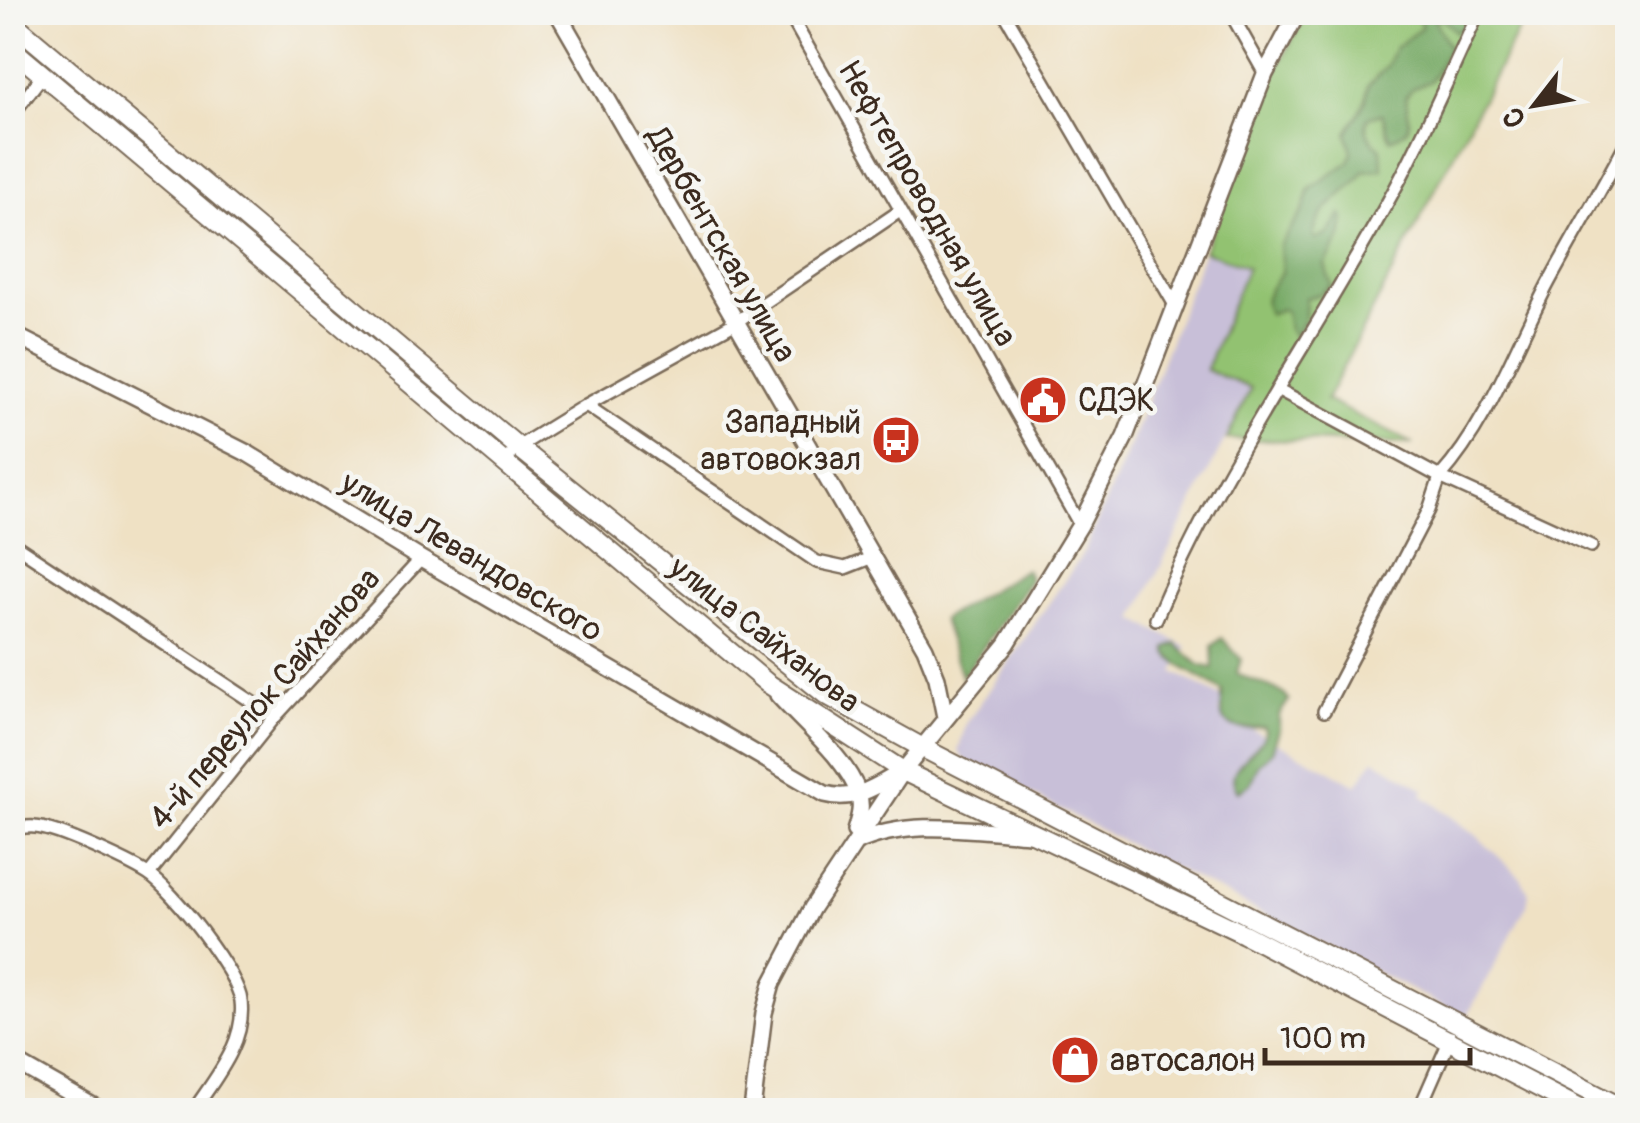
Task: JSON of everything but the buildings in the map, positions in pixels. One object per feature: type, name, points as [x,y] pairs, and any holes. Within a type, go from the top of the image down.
[{"type":"main road","name":"улица Сайханова","points":[[12,22],[518,447],[825,694],[1453,1033],[1582,1110]]},
{"type":"main road","name":"улица Сайханова","points":[[12,49],[767,683],[902,771],[1453,1033]]},
{"type":"main road","points":[[1453,1033],[1626,1110]]},
{"type":"street","name":"Дербентская улица","points":[[557,12],[925,648],[937,678],[944,717]]},
{"type":"street","name":"Нефтепроводная улица","points":[[788,12],[1080,524]]},
{"type":"street","points":[[1004,12],[1176,307]]},
{"type":"street","points":[[1230,12],[1265,74]]},
{"type":"street","points":[[752,1110],[764,1012],[772,984],[812,908],[852,845],[902,771],[1006,644],[1080,524],[1125,437],[1265,74],[1298,12]]},
{"type":"street","points":[[1156,618],[1178,567],[1397,184],[1479,12]]},
{"type":"street","points":[[12,115],[43,76]]},
{"type":"street","points":[[1324,710],[1429,510],[1440,477],[1464,451],[1487,410],[1550,282],[1628,139]]},
{"type":"street","points":[[504,462],[518,447],[586,405],[736,322],[900,211]]},
{"type":"street","name":"улица Левандовского","points":[[12,334],[197,425],[825,794],[840,798],[859,795]]},
{"type":"street","points":[[1278,390],[1440,477],[1591,546]]},
{"type":"street","points":[[586,405],[817,562],[845,568],[873,557]]},
{"type":"street","points":[[12,544],[275,717]]},
{"type":"street","name":"4-й переулок Сайханова","points":[[150,874],[275,717],[421,559]]},
{"type":"street","points":[[767,683],[848,772],[859,795],[861,812],[852,845]]},
{"type":"street","points":[[859,795],[902,771]]},
{"type":"street","points":[[12,829],[35,826],[59,832],[150,874],[230,970],[242,1003],[235,1047],[194,1110]]},
{"type":"street","points":[[852,845],[903,827],[1035,834]]},
{"type":"street","points":[[1418,1110],[1453,1033]]},
{"type":"street","points":[[12,1060],[100,1110]]},
{"type":"shaded area","points":[[1204,251],[1248,267],[1251,388],[1134,619],[1187,647],[1174,672],[1225,699],[1219,712],[1357,785],[1374,759],[1424,789],[1422,795],[1476,835],[1521,878],[1529,893],[1527,905],[1466,1018],[964,760],[958,751],[966,724],[1084,552],[1135,433]]},
{"type":"green space","points":[[1306,13],[1527,13],[1326,400],[1413,444],[1227,439],[1251,388],[1206,370],[1247,267],[1204,251],[1274,75]]},
{"type":"green space","points":[[1411,13],[1466,13],[1468,24],[1456,32],[1443,19],[1434,19],[1449,47],[1431,81],[1413,88],[1406,96],[1409,121],[1405,131],[1390,139],[1382,114],[1368,117],[1367,131],[1381,149],[1382,169],[1364,171],[1328,207],[1317,224],[1313,235],[1316,239],[1329,234],[1341,214],[1344,218],[1341,237],[1325,265],[1331,285],[1306,298],[1305,318],[1295,336],[1289,329],[1286,311],[1269,314],[1266,307],[1268,291],[1282,271],[1280,246],[1303,211],[1310,189],[1349,162],[1352,152],[1347,133],[1366,99],[1368,85],[1387,66],[1395,48],[1421,28]]},
{"type":"green space","points":[[1026,569],[1030,580],[962,678],[942,619]]},
{"type":"green space","points":[[1222,638],[1241,659],[1237,673],[1289,700],[1279,715],[1272,752],[1258,765],[1250,784],[1238,791],[1234,774],[1262,739],[1263,727],[1241,728],[1227,722],[1222,717],[1222,691],[1184,668],[1167,652],[1176,644],[1199,665],[1213,668],[1212,646]]},
{"type":"place","name":"СДЭК","points":[[1043,400]]},
{"type":"place","name":"Западный автовокзал","points":[[896,440]]},
{"type":"place","name":"автосалон","points":[[1075,1060]]}]
